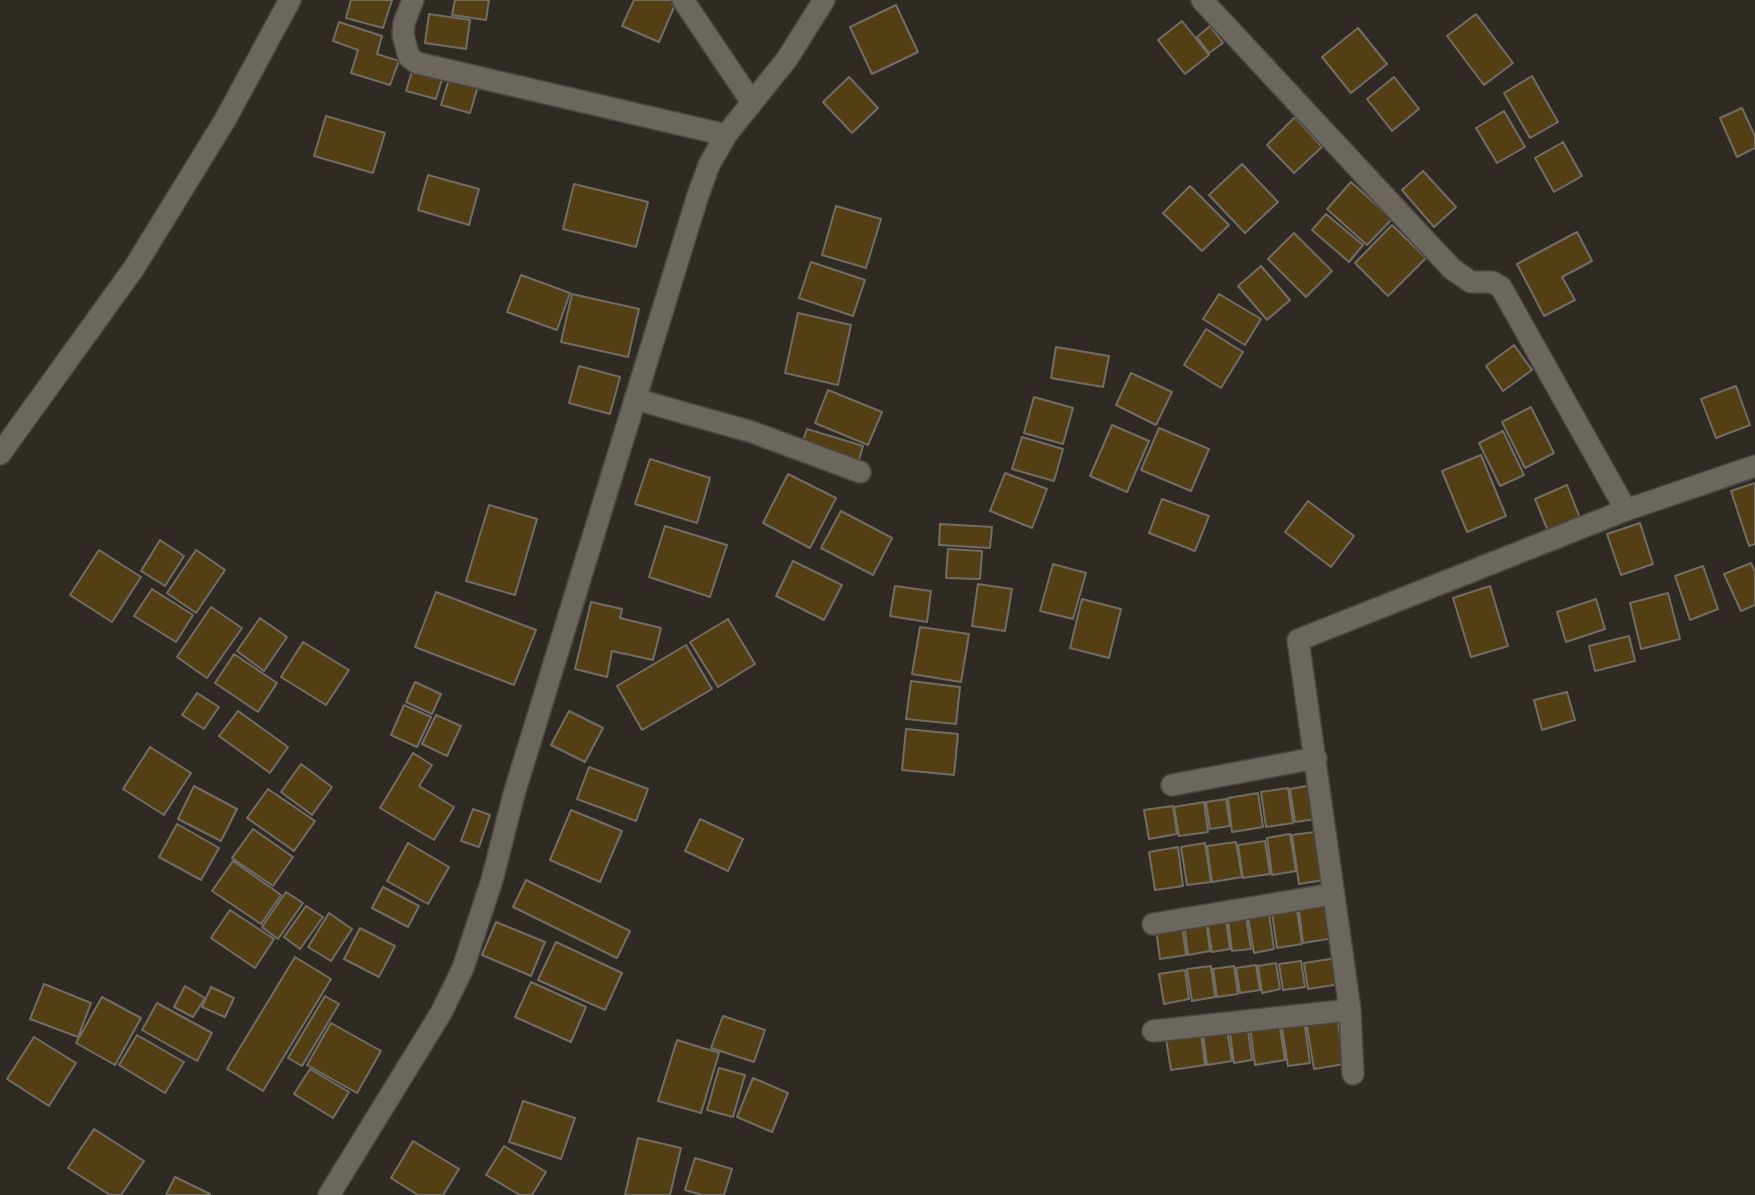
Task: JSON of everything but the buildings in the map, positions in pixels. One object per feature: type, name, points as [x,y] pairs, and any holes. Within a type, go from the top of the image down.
[{"type":"street","points":[[0,454],[134,268],[225,120],[290,0]]},
{"type":"street","points":[[413,0],[402,35],[409,57],[417,63],[726,135]]},
{"type":"street","points":[[683,0],[751,101]]},
{"type":"street","points":[[329,1195],[441,1013],[463,968],[492,880],[514,794],[635,399],[709,165],[726,135],[751,101],[787,59],[824,0]]},
{"type":"street","points":[[1202,0],[1452,269],[1471,282],[1492,282],[1501,287],[1626,510]]},
{"type":"street","points":[[635,399],[752,432],[860,472]]},
{"type":"street","points":[[1353,1074],[1349,1010],[1298,640],[1626,510],[1755,466]]},
{"type":"street","points":[[1172,785],[1316,758]]},
{"type":"street","points":[[1153,924],[1333,894]]},
{"type":"street","points":[[1153,1031],[1349,1010]]}]
